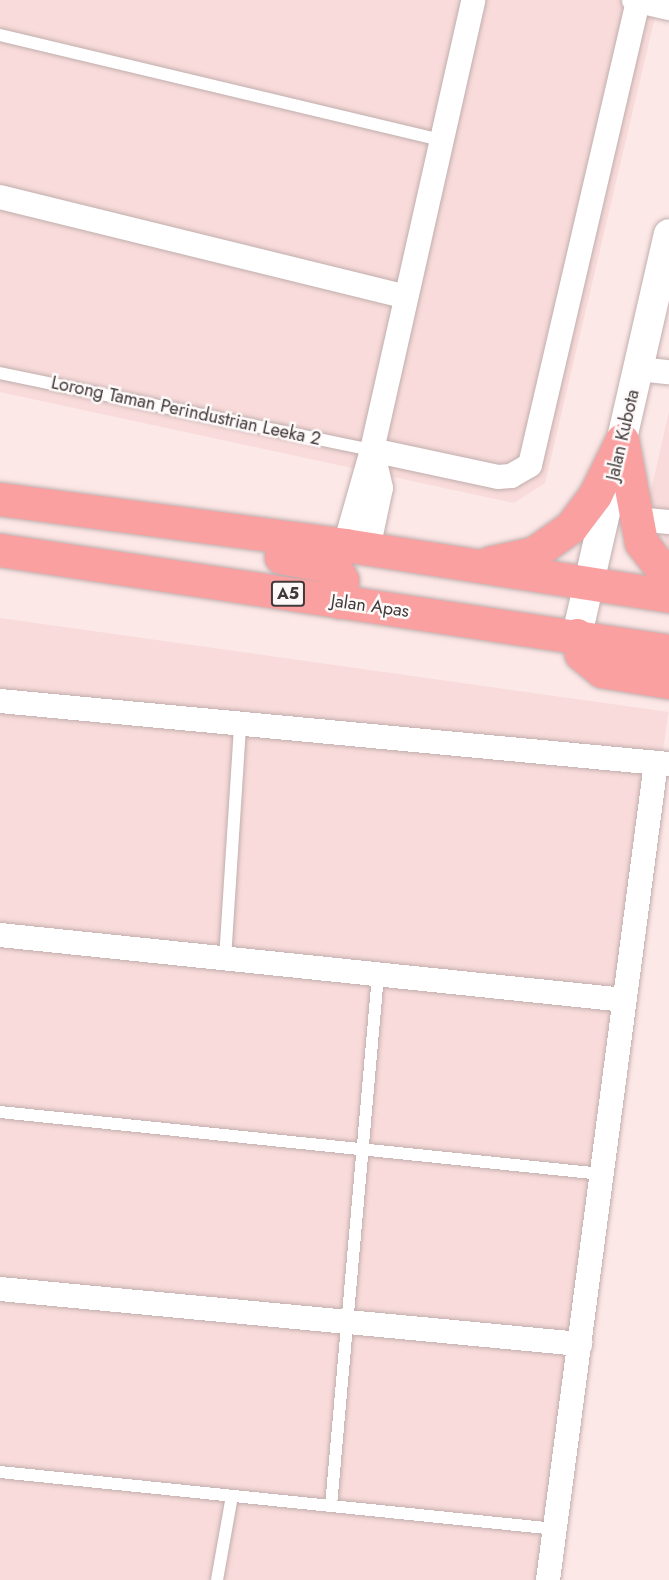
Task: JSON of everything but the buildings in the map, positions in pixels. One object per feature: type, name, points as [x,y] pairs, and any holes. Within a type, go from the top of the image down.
[{"type":"highway","points":[[622,440],[635,519],[648,554],[669,578]]},
{"type":"highway","points":[[470,567],[534,553],[555,541],[595,495],[622,440]]},
{"type":"highway","points":[[0,499],[357,547],[470,567],[669,596]]},
{"type":"highway","points":[[101,513],[227,547],[322,565],[338,573],[342,580],[339,602]]},
{"type":"highway","name":"Jalan Apas","points":[[0,550],[339,602],[577,635],[669,651]]},
{"type":"highway","points":[[577,635],[581,654],[602,671],[669,682]]},
{"type":"street","points":[[357,547],[372,450],[473,0]]},
{"type":"street","points":[[372,450],[498,477],[511,476],[530,465],[636,0],[669,8]]},
{"type":"street","points":[[0,197],[406,297]]},
{"type":"street","name":"Jalan Kubota","points":[[577,635],[669,234]]},
{"type":"street","points":[[638,369],[669,372]]},
{"type":"street","points":[[635,519],[669,522]]},
{"type":"street","points":[[0,701],[663,763],[625,1000],[549,1580]]},
{"type":"street","points":[[0,935],[625,1000]]},
{"type":"street","points":[[0,1289],[580,1344]]},
{"type":"lane","points":[[0,35],[441,140]]},
{"type":"lane","name":"Lorong Taman Perindustrian Leeka 2","points":[[0,373],[372,450]]},
{"type":"lane","points":[[225,959],[240,724]]},
{"type":"lane","points":[[331,1506],[378,975]]},
{"type":"lane","points":[[0,1112],[602,1174]]},
{"type":"lane","points":[[0,1472],[555,1529]]},
{"type":"lane","points":[[217,1580],[232,1496]]},
{"type":"shaded area","points":[[0,0],[659,0],[545,483],[514,503],[0,392]]},
{"type":"shaded area","points":[[669,412],[669,549],[649,499]]},
{"type":"shaded area","points":[[0,618],[668,712],[546,1580],[0,1580]]}]
